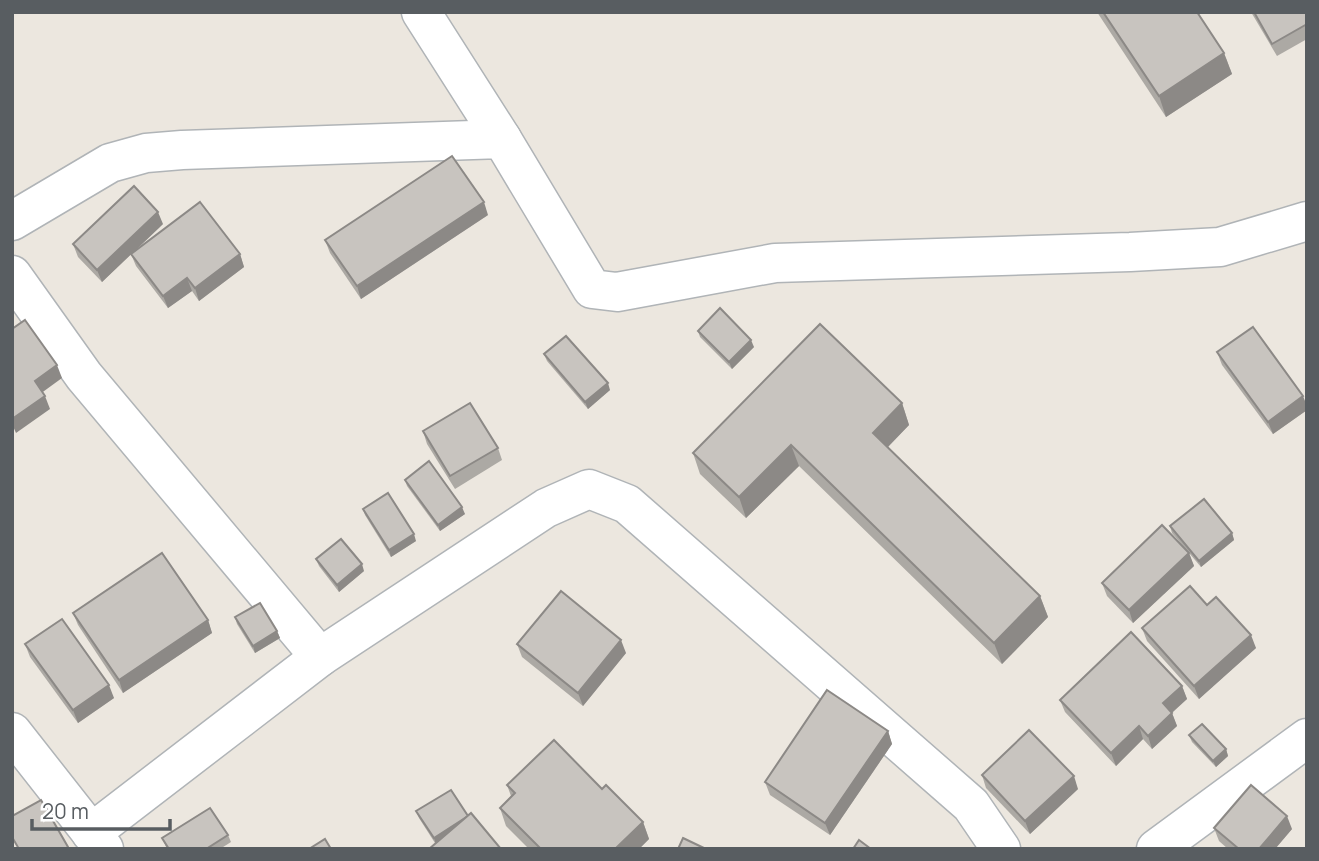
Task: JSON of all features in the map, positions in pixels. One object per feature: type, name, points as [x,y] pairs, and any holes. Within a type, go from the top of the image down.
[{"type":"street","points":[[421,12],[502,139],[592,289],[617,292],[775,263],[1220,247],[1307,221]]},
{"type":"street","points":[[12,221],[110,163],[146,153],[502,139]]},
{"type":"street","points":[[12,275],[85,376],[320,657]]},
{"type":"street","points":[[12,732],[98,841],[320,657],[546,508],[589,489],[627,504],[971,805],[1001,849]]},
{"type":"street","points":[[1156,849],[1307,738]]},
{"type":"building","points":[[1103,12],[1197,12],[1224,53],[1159,96]]},
{"type":"building","points":[[1254,12],[1307,12],[1307,24],[1272,44]]},
{"type":"building","points":[[452,156],[484,202],[357,286],[325,240]]},
{"type":"building","points":[[134,186],[158,212],[97,270],[73,244]]},
{"type":"building","points":[[200,202],[240,254],[195,288],[187,278],[163,296],[131,254]]},
{"type":"building","points":[[720,308],[751,340],[729,362],[698,331]]},
{"type":"building","points":[[25,320],[57,365],[35,381],[45,396],[12,419],[12,329]]},
{"type":"building","points":[[820,324],[902,403],[873,433],[1040,596],[994,643],[791,445],[739,497],[693,453]]},
{"type":"building","points":[[1253,327],[1303,396],[1268,422],[1217,352]]},
{"type":"building","points":[[566,336],[608,383],[585,402],[544,354]]},
{"type":"building","points":[[470,403],[498,448],[450,476],[423,431]]},
{"type":"building","points":[[429,461],[462,507],[438,525],[405,480]]},
{"type":"building","points":[[388,493],[414,534],[389,550],[363,509]]},
{"type":"building","points":[[1204,499],[1232,533],[1199,561],[1170,526]]},
{"type":"building","points":[[1162,525],[1189,553],[1129,610],[1102,583]]},
{"type":"building","points":[[341,539],[362,564],[337,585],[316,559]]},
{"type":"building","points":[[162,553],[208,620],[119,680],[73,613]]},
{"type":"building","points":[[1190,586],[1207,605],[1216,597],[1251,635],[1194,686],[1142,628]]},
{"type":"building","points":[[561,591],[621,640],[578,693],[517,644]]},
{"type":"building","points":[[260,603],[277,631],[253,646],[235,617]]},
{"type":"building","points":[[62,619],[109,685],[73,710],[25,644]]},
{"type":"building","points":[[1131,632],[1182,686],[1163,703],[1172,713],[1148,736],[1139,726],[1111,753],[1060,700]]},
{"type":"building","points":[[827,690],[888,731],[825,823],[765,782]]},
{"type":"building","points":[[1202,724],[1226,749],[1213,761],[1189,735]]},
{"type":"building","points":[[1029,730],[1074,776],[1025,821],[982,775]]},
{"type":"building","points":[[554,740],[602,789],[606,785],[643,822],[615,849],[541,849],[500,808],[515,793],[507,785]]},
{"type":"building","points":[[1251,785],[1287,816],[1259,849],[1239,849],[1214,828]]},
{"type":"building","points":[[451,790],[468,816],[434,838],[416,811]]},
{"type":"building","points":[[41,800],[68,847],[65,849],[19,849],[12,837],[12,816]]},
{"type":"building","points":[[210,808],[228,835],[206,849],[169,849],[162,838]]},
{"type":"building","points":[[471,813],[501,849],[429,849]]},
{"type":"building","points":[[683,838],[706,849],[678,849]]},
{"type":"building","points":[[325,839],[331,849],[309,849]]},
{"type":"building","points":[[859,840],[871,849],[853,849]]}]
